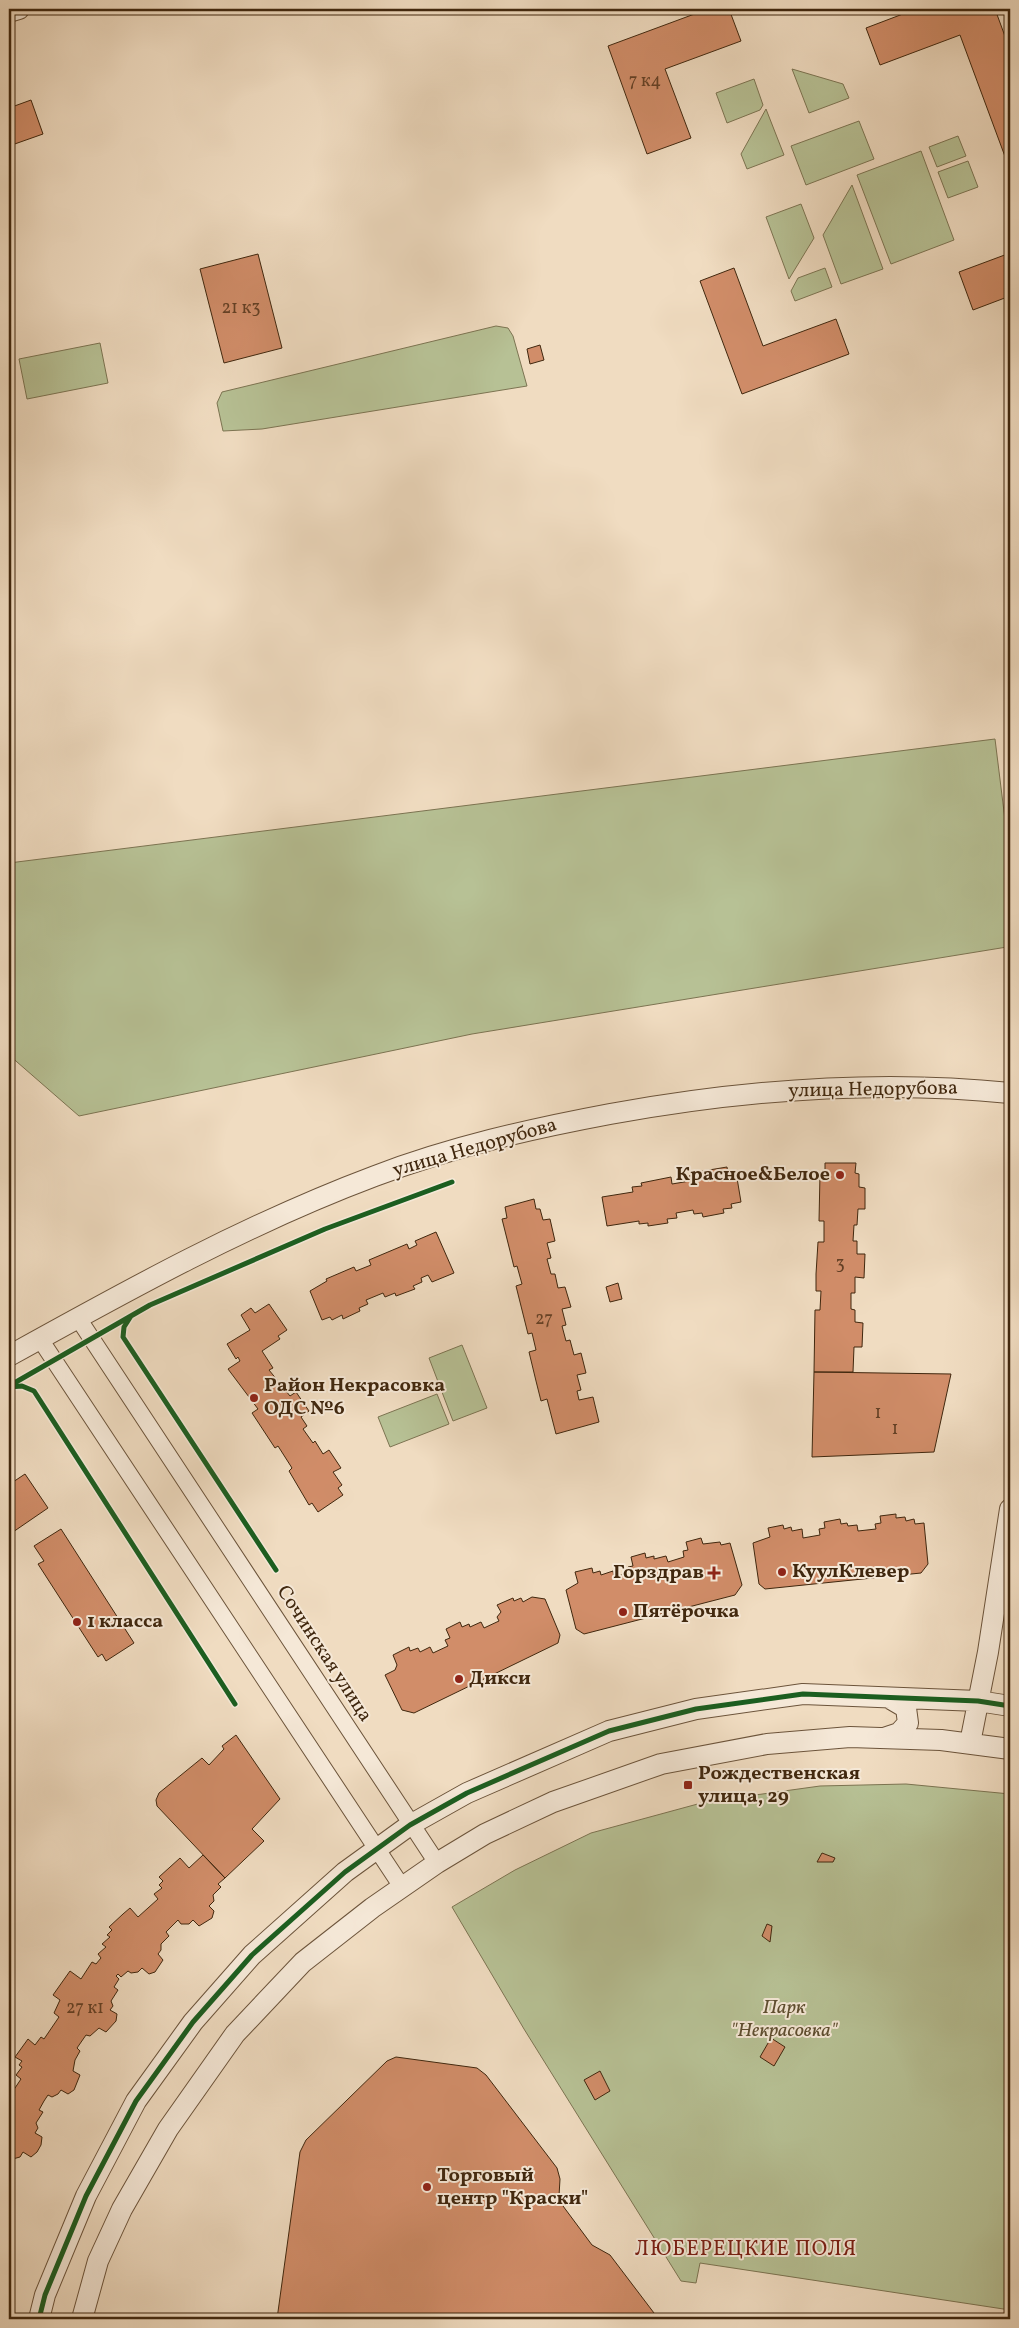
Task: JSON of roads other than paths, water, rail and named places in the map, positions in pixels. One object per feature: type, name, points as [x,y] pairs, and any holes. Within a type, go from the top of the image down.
[{"type":"street","points":[[9,12],[18,9]]},
{"type":"street","name":"улица Недорубова","points":[[9,1356],[138,1285],[251,1229],[375,1176],[527,1129],[688,1100],[783,1090],[897,1086],[964,1088],[1010,1093]]},
{"type":"street","name":"Сочинская улица","points":[[78,1318],[436,1863]]},
{"type":"street","points":[[40,1339],[402,1887]]},
{"type":"street","points":[[970,1743],[1010,1509]]},
{"type":"street","points":[[39,2319],[45,2295],[86,2196],[136,2100],[193,2022],[252,1955],[345,1872],[410,1825],[467,1793],[619,1729],[696,1708],[804,1694],[978,1701],[1010,1706]]},
{"type":"street","points":[[884,1738],[899,1732],[908,1723],[906,1708],[889,1698]]},
{"type":"street","points":[[82,2319],[98,2261],[122,2209],[168,2128],[235,2034],[304,1962],[436,1863],[485,1834],[553,1802],[661,1764],[767,1744],[850,1736],[970,1743],[1010,1749]]},
{"type":"place","name":"Красное&Белое","points":[[840,1175]]},
{"type":"place","name":"Район Некрасовка ОДС №6","points":[[254,1398]]},
{"type":"place","name":"КуулКлевер","points":[[782,1572]]},
{"type":"place","name":"Горздрав","points":[[714,1573]]},
{"type":"place","name":"Пятёрочка","points":[[623,1612]]},
{"type":"place","name":"1 класса","points":[[77,1622]]},
{"type":"place","name":"Дикси","points":[[459,1679]]},
{"type":"place","name":"Рождественская улица, 29","points":[[688,1785]]},
{"type":"place","name":"Торговый центр \"Краски\"","points":[[427,2187]]},
{"type":"district","name":"ЛЮБЕРЕЦКИЕ ПОЛЯ","points":[[746,2249]]},
{"type":"park label","name":"Парк \"Некрасовка\"","points":[[784,2020]]}]
